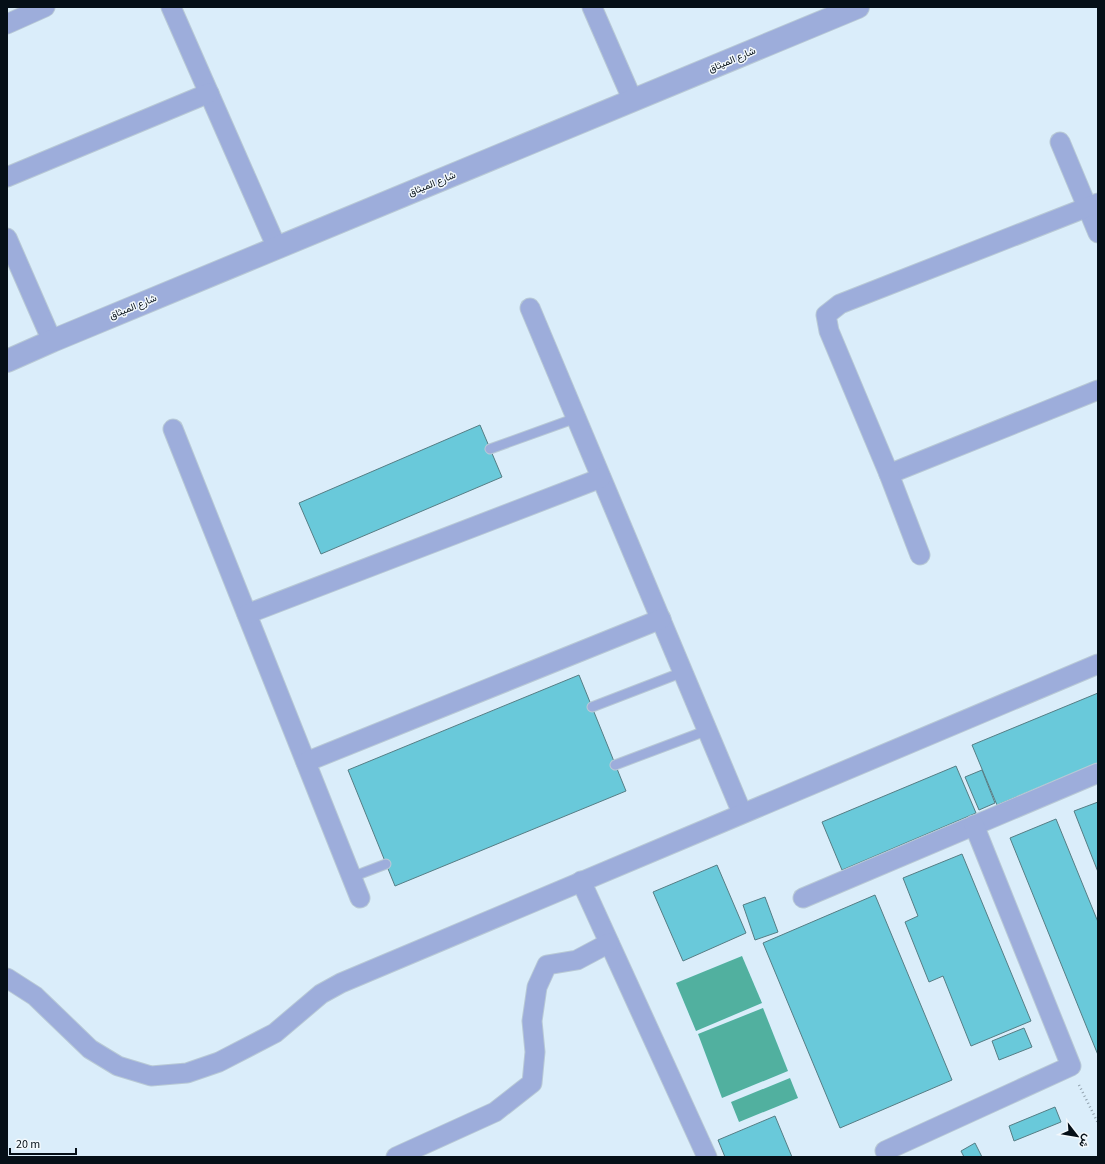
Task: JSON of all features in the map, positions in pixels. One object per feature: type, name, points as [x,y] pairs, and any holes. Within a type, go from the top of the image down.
[{"type":"street","points":[[7,24],[45,7]]},
{"type":"street","points":[[171,7],[277,248]]},
{"type":"street","points":[[592,7],[633,101]]},
{"type":"street","name":"شارع الميثاق","points":[[7,361],[858,7]]},
{"type":"street","points":[[7,176],[209,93]]},
{"type":"street","points":[[1060,142],[1093,206],[1098,233]]},
{"type":"street","points":[[920,555],[889,474],[829,331],[826,315],[840,304],[1093,206]]},
{"type":"street","points":[[8,242],[52,341]]},
{"type":"street","points":[[530,308],[742,813]]},
{"type":"street","points":[[889,474],[1098,390]]},
{"type":"street","points":[[173,429],[360,898]]},
{"type":"street","points":[[247,614],[602,478]]},
{"type":"street","points":[[306,762],[661,619]]},
{"type":"street","points":[[7,978],[35,996],[90,1049],[118,1066],[151,1076],[187,1074],[219,1062],[275,1033],[321,994],[334,987],[581,881],[1098,664]]},
{"type":"street","points":[[803,898],[1098,773]]},
{"type":"street","points":[[885,1151],[1071,1066],[974,825]]},
{"type":"street","points":[[581,881],[707,1157]]},
{"type":"street","points":[[396,1157],[495,1112],[532,1083],[535,1052],[532,1021],[537,987],[547,965],[577,960],[609,943]]},
{"type":"lane","points":[[490,449],[576,418]]},
{"type":"lane","points":[[592,707],[683,672]]},
{"type":"lane","points":[[615,765],[708,730]]},
{"type":"lane","points":[[352,877],[386,864]]},
{"type":"path","points":[[1071,1066],[1098,1124]]},
{"type":"shaded area","points":[[742,956],[762,1003],[696,1031],[676,983]]},
{"type":"shaded area","points":[[763,1008],[788,1071],[722,1098],[698,1034]]},
{"type":"shaded area","points":[[790,1078],[798,1098],[739,1122],[731,1102]]},
{"type":"building","points":[[480,425],[502,477],[321,554],[299,503]]},
{"type":"building","points":[[579,675],[626,791],[395,886],[348,770]]},
{"type":"building","points":[[1098,693],[1098,763],[997,805],[972,745]]},
{"type":"building","points":[[956,766],[976,813],[842,870],[822,822]]},
{"type":"building","points":[[982,770],[995,803],[979,810],[965,777]]},
{"type":"building","points":[[1098,802],[1098,872],[1074,811]]},
{"type":"building","points":[[1056,819],[1098,922],[1098,1055],[1010,838]]},
{"type":"building","points":[[962,854],[1031,1021],[971,1046],[943,976],[929,982],[905,922],[918,916],[903,878]]},
{"type":"building","points":[[717,865],[746,933],[683,961],[653,892]]},
{"type":"building","points":[[875,895],[952,1080],[840,1128],[763,943]]},
{"type":"building","points":[[765,897],[778,932],[755,940],[743,905]]},
{"type":"building","points":[[1024,1028],[1032,1047],[999,1060],[992,1041]]},
{"type":"building","points":[[1055,1107],[1061,1122],[1014,1141],[1009,1126]]},
{"type":"building","points":[[775,1116],[792,1157],[725,1157],[718,1140]]},
{"type":"building","points":[[975,1143],[982,1157],[964,1157],[961,1151]]}]
